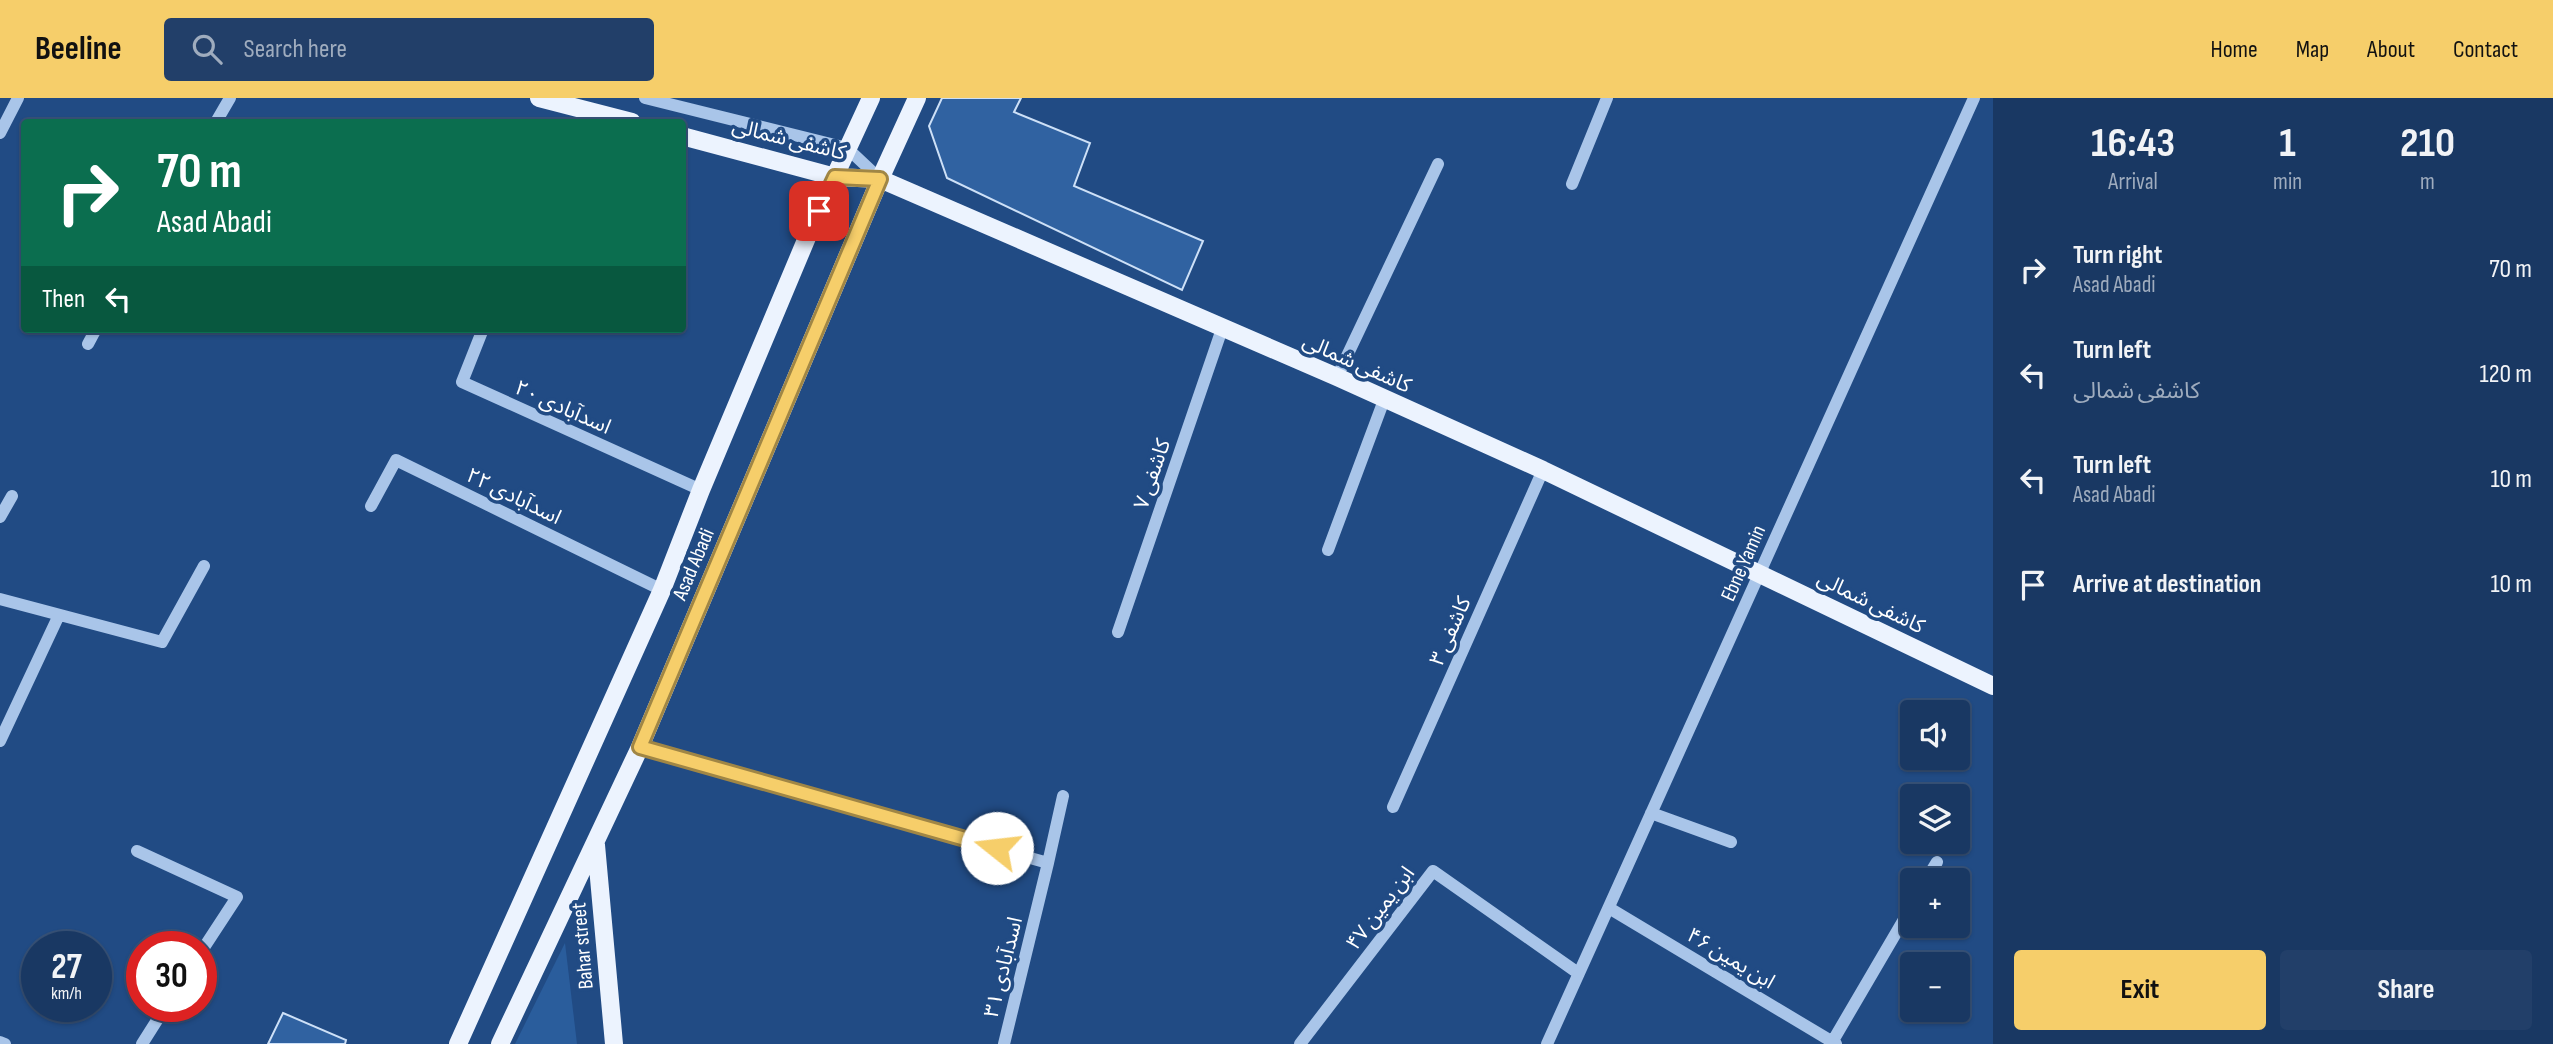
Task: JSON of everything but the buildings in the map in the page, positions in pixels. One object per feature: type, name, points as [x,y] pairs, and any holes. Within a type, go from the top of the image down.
[{"type":"main road","points":[[539,98],[620,119]]},
{"type":"main road","name":"Asad Abadi","points":[[458,1044],[662,590],[811,228],[871,98]]},
{"type":"main road","name":"Asad Abadi","points":[[500,1044],[640,747],[880,179],[917,98]]},
{"type":"main road","name":"کاشفی شمالی","points":[[686,137],[835,177],[880,179],[1338,377],[1543,470],[1993,686]]},
{"type":"main road","name":"Bahar street","points":[[596,844],[614,1044]]},
{"type":"street","points":[[0,133],[18,98]]},
{"type":"street","points":[[218,119],[230,98]]},
{"type":"street","points":[[645,98],[847,148],[880,179]]},
{"type":"street","points":[[1572,184],[1607,98]]},
{"type":"street","name":"Ebne Yamin","points":[[1547,1044],[1974,98]]},
{"type":"street","points":[[1338,377],[1438,164]]},
{"type":"street","name":"کاشفی ۷","points":[[1118,632],[1222,329]]},
{"type":"street","points":[[88,344],[94,333]]},
{"type":"street","name":"اسدآبادی ۲۰","points":[[481,333],[462,382],[701,490]]},
{"type":"street","points":[[1328,550],[1384,400]]},
{"type":"street","name":"اسدآبادی ۲۲","points":[[371,506],[396,460],[662,590]]},
{"type":"street","name":"کاشفی ۳","points":[[1393,807],[1543,470]]},
{"type":"street","points":[[0,517],[12,496]]},
{"type":"street","points":[[0,599],[162,642],[204,566]]},
{"type":"street","points":[[0,741],[60,615]]},
{"type":"street","points":[[640,747],[1048,863]]},
{"type":"street","name":"اسدآبادی ۳۱","points":[[1004,1044],[1063,796]]},
{"type":"street","points":[[1651,813],[1731,842]]},
{"type":"street","points":[[137,851],[237,897],[215,931]]},
{"type":"street","points":[[1933,868],[1937,862]]},
{"type":"street","name":"ابن یمین ۴۷","points":[[1300,1044],[1433,870],[1578,973]]},
{"type":"street","name":"ابن یمین ۴۶","points":[[1609,908],[1833,1043]]},
{"type":"street","points":[[1833,1043],[1900,927]]},
{"type":"street","points":[[142,1044],[156,1022]]},
{"type":"street","points":[[0,1042],[5,1044]]},
{"type":"shaded area","points":[[565,943],[577,1044],[515,1044]]},
{"type":"route","points":[[819,211],[835,177],[880,179],[640,747],[997,848]]}]
